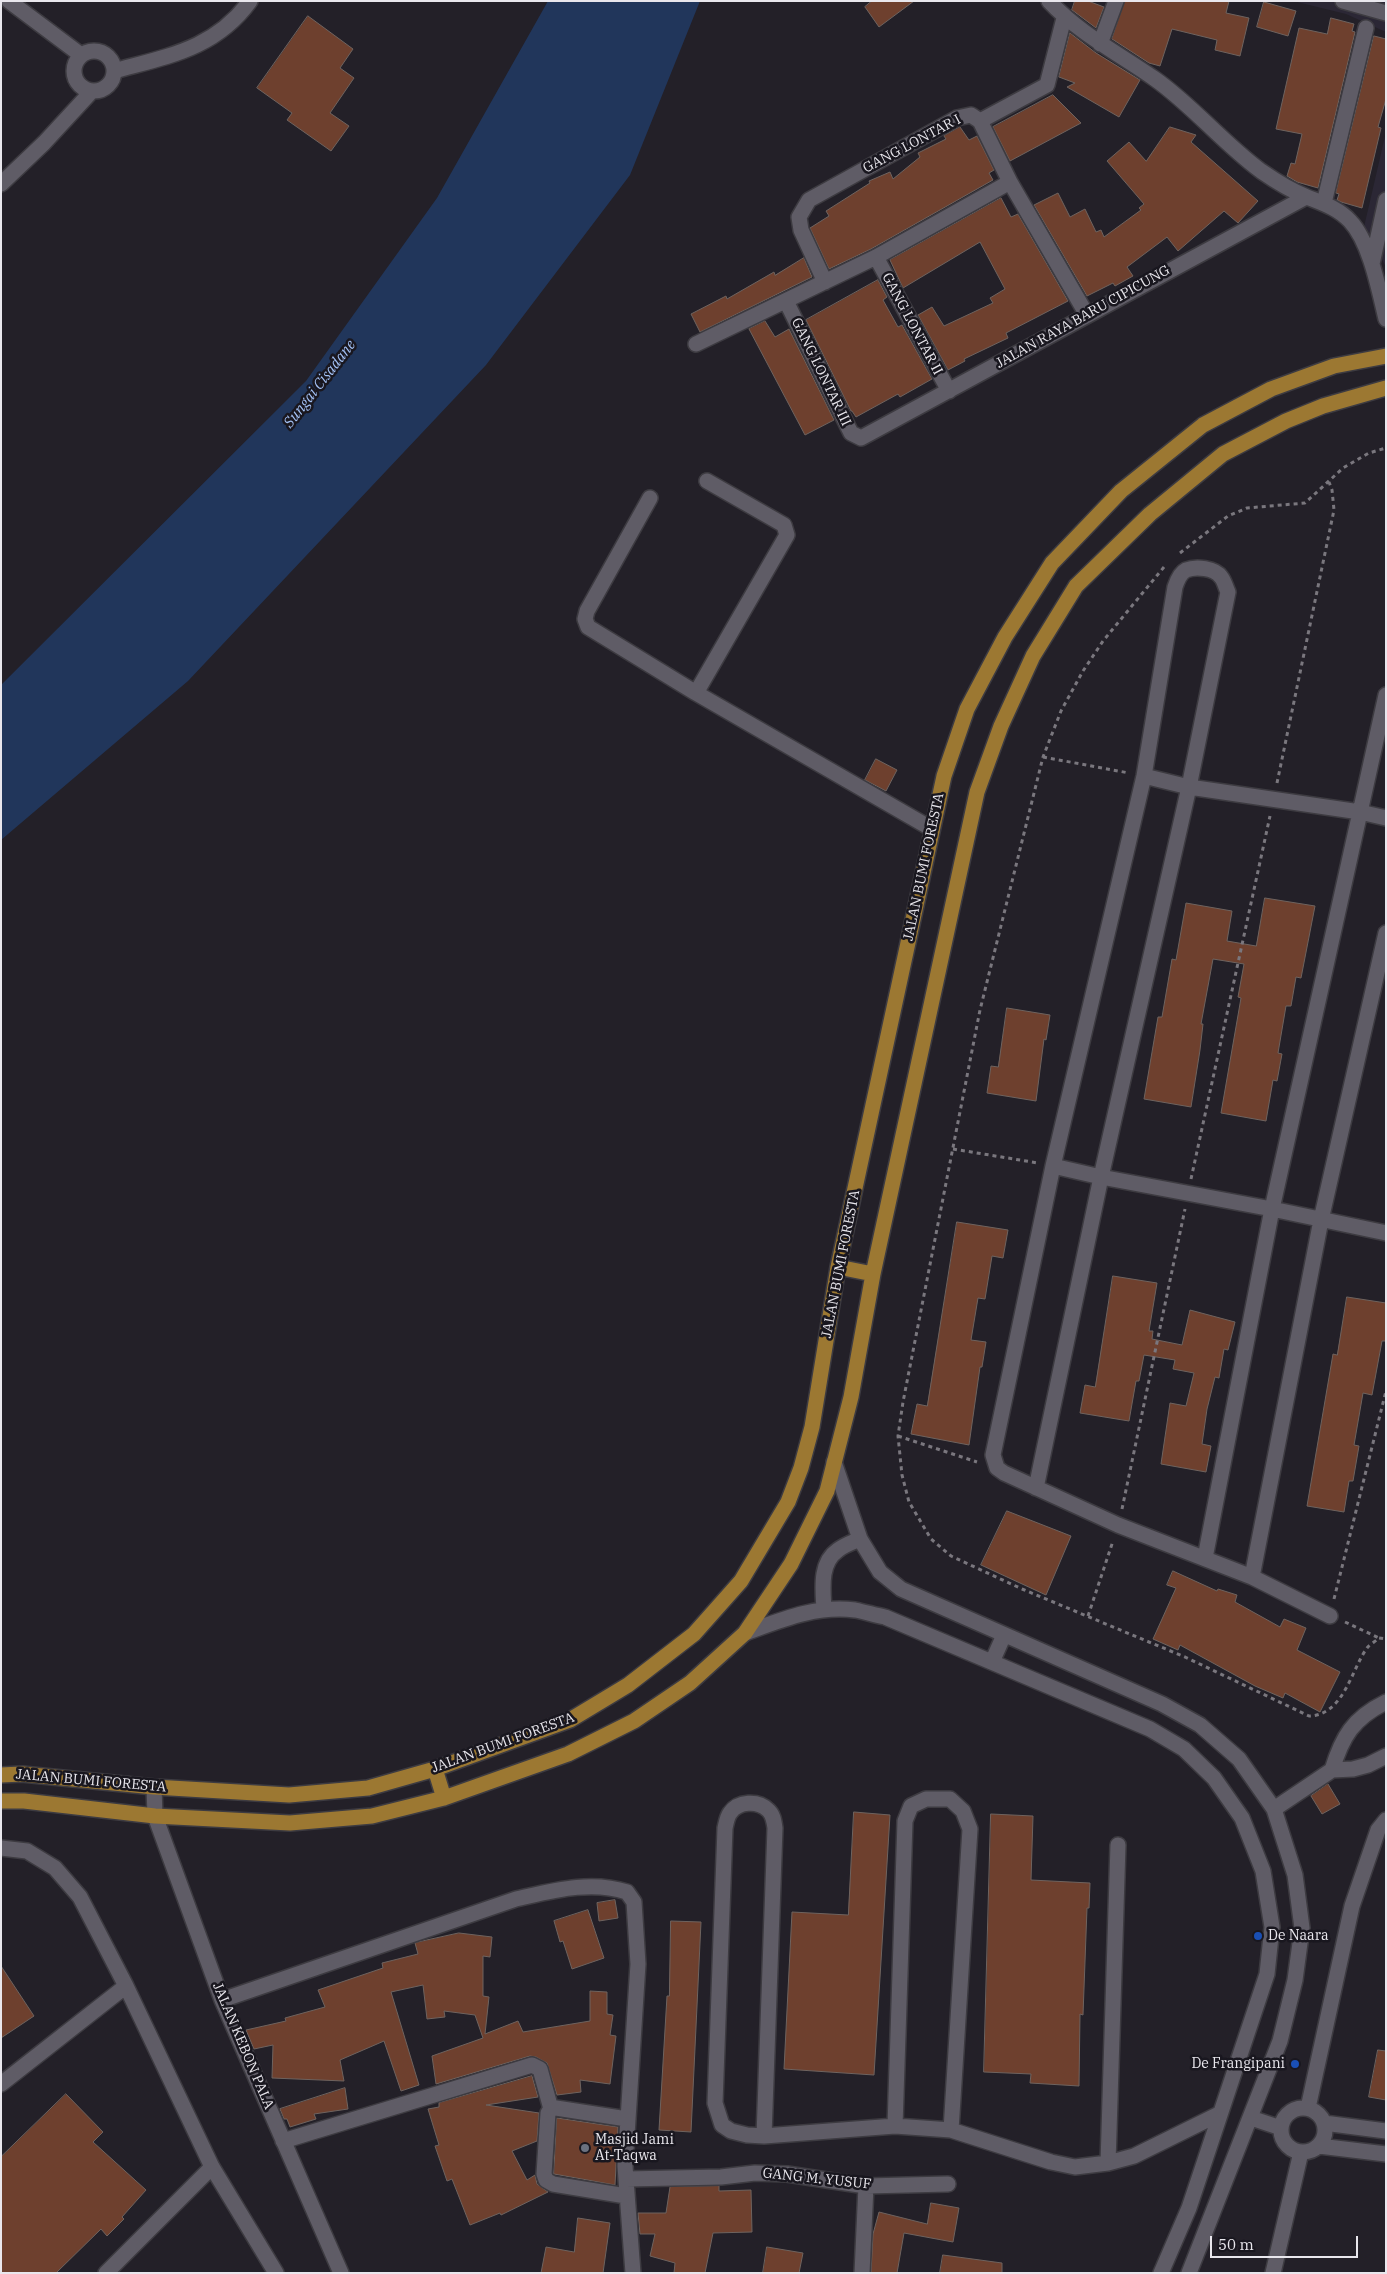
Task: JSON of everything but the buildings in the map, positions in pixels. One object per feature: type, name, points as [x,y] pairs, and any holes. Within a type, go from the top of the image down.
[{"type":"main road","name":"JALAN BUMI FORESTA","points":[[1,1775],[22,1774],[154,1787],[289,1795],[368,1788],[435,1769],[570,1720],[628,1685],[694,1634],[741,1581],[788,1502],[801,1468],[812,1427],[838,1267],[944,776],[968,709],[1005,637],[1052,563],[1121,490],[1202,425],[1272,389],[1334,366],[1386,356]]},
{"type":"main road","name":"JALAN BUMI FORESTA","points":[[1,1801],[24,1801],[155,1816],[290,1823],[372,1816],[444,1798],[568,1754],[634,1720],[690,1683],[745,1633],[791,1564],[827,1490],[851,1397],[873,1274],[976,792],[1001,726],[1033,656],[1076,586],[1150,514],[1223,454],[1293,418],[1323,406],[1386,388]]},
{"type":"main road","points":[[838,1267],[873,1274]]},
{"type":"main road","points":[[435,1769],[444,1798]]},
{"type":"street","points":[[9,1],[81,55]]},
{"type":"street","points":[[114,71],[184,51],[203,43],[223,31],[240,16],[250,1]]},
{"type":"street","points":[[1049,1],[1064,18],[1156,80],[1262,171],[1306,197],[1324,202],[1349,220],[1356,230],[1372,264],[1386,319]]},
{"type":"street","points":[[1100,44],[1116,1]]},
{"type":"street","points":[[1343,1],[1386,13]]},
{"type":"street","points":[[980,121],[1047,84],[1064,18]]},
{"type":"street","points":[[1324,202],[1366,28]]},
{"type":"street","points":[[92,51],[105,54],[110,58],[114,71],[110,83],[105,88],[92,91],[85,89],[76,80],[74,67],[81,55],[92,51]]},
{"type":"street","points":[[1,184],[44,143],[92,91]]},
{"type":"street","name":"GANG LONTAR I","points":[[825,282],[800,230],[799,217],[808,200],[957,118],[971,115],[980,121],[1010,182],[1086,315]]},
{"type":"street","points":[[696,344],[876,257],[1010,182]]},
{"type":"street","name":"JALAN RAYA BARU CIPICUNG","points":[[861,438],[1306,197]]},
{"type":"street","points":[[1372,264],[1386,200]]},
{"type":"street","name":"GANG LONTAR II","points":[[876,257],[948,391]]},
{"type":"street","name":"GANG LONTAR III","points":[[786,301],[851,433],[861,438]]},
{"type":"street","points":[[696,692],[787,535],[784,525],[707,481]]},
{"type":"street","points":[[650,498],[587,611],[586,624],[597,634],[932,829]]},
{"type":"street","points":[[1036,1488],[1100,1177],[1189,787],[1228,592],[1221,576],[1211,570],[1186,571],[1179,578],[1175,587],[1144,776],[1054,1166],[994,1455],[997,1468],[1036,1488],[1118,1525],[1252,1577],[1330,1616]]},
{"type":"street","points":[[1205,1558],[1272,1209],[1386,695]]},
{"type":"street","points":[[1144,776],[1189,787],[1360,812],[1386,818]]},
{"type":"street","points":[[1252,1577],[1321,1220],[1386,933]]},
{"type":"street","points":[[1054,1166],[1100,1177],[1272,1209],[1386,1233]]},
{"type":"street","points":[[834,1462],[860,1539],[880,1572],[900,1589],[1162,1704],[1200,1725],[1239,1759],[1274,1809],[1295,1876],[1302,1928],[1294,1980],[1280,2041],[1190,2273]]},
{"type":"street","points":[[824,1610],[823,1578],[828,1562],[837,1550],[860,1539]]},
{"type":"street","points":[[745,1633],[800,1614],[824,1610],[854,1610],[885,1617],[1150,1729],[1184,1749],[1214,1778],[1242,1818],[1263,1871],[1272,1927],[1267,1974],[1188,2208],[1161,2273]]},
{"type":"street","points":[[992,1662],[1004,1635]]},
{"type":"street","points":[[1332,1770],[1346,1734],[1359,1719],[1386,1702]]},
{"type":"street","points":[[1274,1809],[1332,1770],[1353,1769],[1368,1765],[1386,1756]]},
{"type":"street","name":"JALAN KEBON PALA","points":[[154,1787],[155,1816],[222,2000],[341,2273]]},
{"type":"street","points":[[895,2126],[905,1821],[911,1806],[926,1799],[950,1799],[963,1811],[970,1829],[952,2130]]},
{"type":"street","points":[[764,2136],[775,1828],[768,1810],[760,1805],[749,1802],[735,1808],[729,1814],[725,1828],[715,2103],[722,2125],[731,2131],[764,2136],[895,2126],[952,2130],[1052,2162],[1075,2166],[1108,2163],[1134,2156],[1219,2114]]},
{"type":"street","points":[[1308,2108],[1352,1906],[1378,1830],[1386,1820]]},
{"type":"street","points":[[1108,2163],[1118,1845]]},
{"type":"street","points":[[1,1848],[27,1851],[55,1868],[80,1897],[126,1986],[212,2166],[276,2273]]},
{"type":"street","points":[[222,2000],[516,1899],[560,1889],[589,1886],[618,1889],[627,1892],[634,1902],[638,1964],[627,2119],[626,2179],[633,2273]]},
{"type":"street","points":[[1,2084],[126,1986]]},
{"type":"street","points":[[283,2141],[532,2065],[540,2069],[551,2109],[548,2113],[544,2166],[546,2180],[553,2184],[626,2196]]},
{"type":"street","points":[[551,2109],[556,2108],[627,2119]]},
{"type":"street","points":[[1298,2108],[1308,2108],[1318,2114],[1324,2123],[1323,2139],[1319,2146],[1311,2151],[1301,2152],[1292,2150],[1281,2136],[1283,2118],[1298,2108]]},
{"type":"street","points":[[1251,2118],[1281,2128]]},
{"type":"street","points":[[1324,2123],[1386,2131]]},
{"type":"street","points":[[1319,2146],[1386,2154]]},
{"type":"street","points":[[1273,2273],[1301,2152]]},
{"type":"street","points":[[106,2273],[212,2166]]},
{"type":"street","name":"GANG M. YUSUF","points":[[626,2179],[721,2177],[755,2173],[788,2174],[866,2186],[948,2184]]},
{"type":"street","points":[[862,2273],[866,2186]]},
{"type":"path","points":[[1174,558],[1228,516],[1247,508],[1305,503],[1343,468],[1369,453],[1386,448]]},
{"type":"path","points":[[1273,800],[1334,510],[1329,482]]},
{"type":"path","points":[[1167,564],[1160,570],[1103,641],[1083,671],[1061,710],[1043,757],[980,1010],[902,1402],[898,1436],[902,1475],[909,1502],[931,1539],[951,1556],[1022,1589],[1185,1657],[1309,1716],[1318,1716],[1328,1710],[1354,1675],[1367,1647],[1379,1638]]},
{"type":"path","points":[[1043,757],[1144,776]]},
{"type":"path","points":[[953,1149],[1054,1166]]},
{"type":"path","points":[[1386,1391],[1330,1616],[1379,1638],[1386,1639]]},
{"type":"path","points":[[898,1436],[997,1468]]},
{"type":"shaded area","points":[[1293,1],[1386,1],[1386,32],[1346,14]]},
{"type":"shaded area","points":[[1386,132],[1386,267],[1364,227]]},
{"type":"water","name":"Sungai Cisadane","points":[[548,1],[700,1],[630,175],[486,365],[188,681],[1,840],[1,685],[306,381],[437,198]]},
{"type":"place","name":"De Naara","points":[[1258,1936]]},
{"type":"place","name":"De Frangipani","points":[[1295,2064]]},
{"type":"place","name":"Masjid Jami At-Taqwa","points":[[585,2148]]}]
